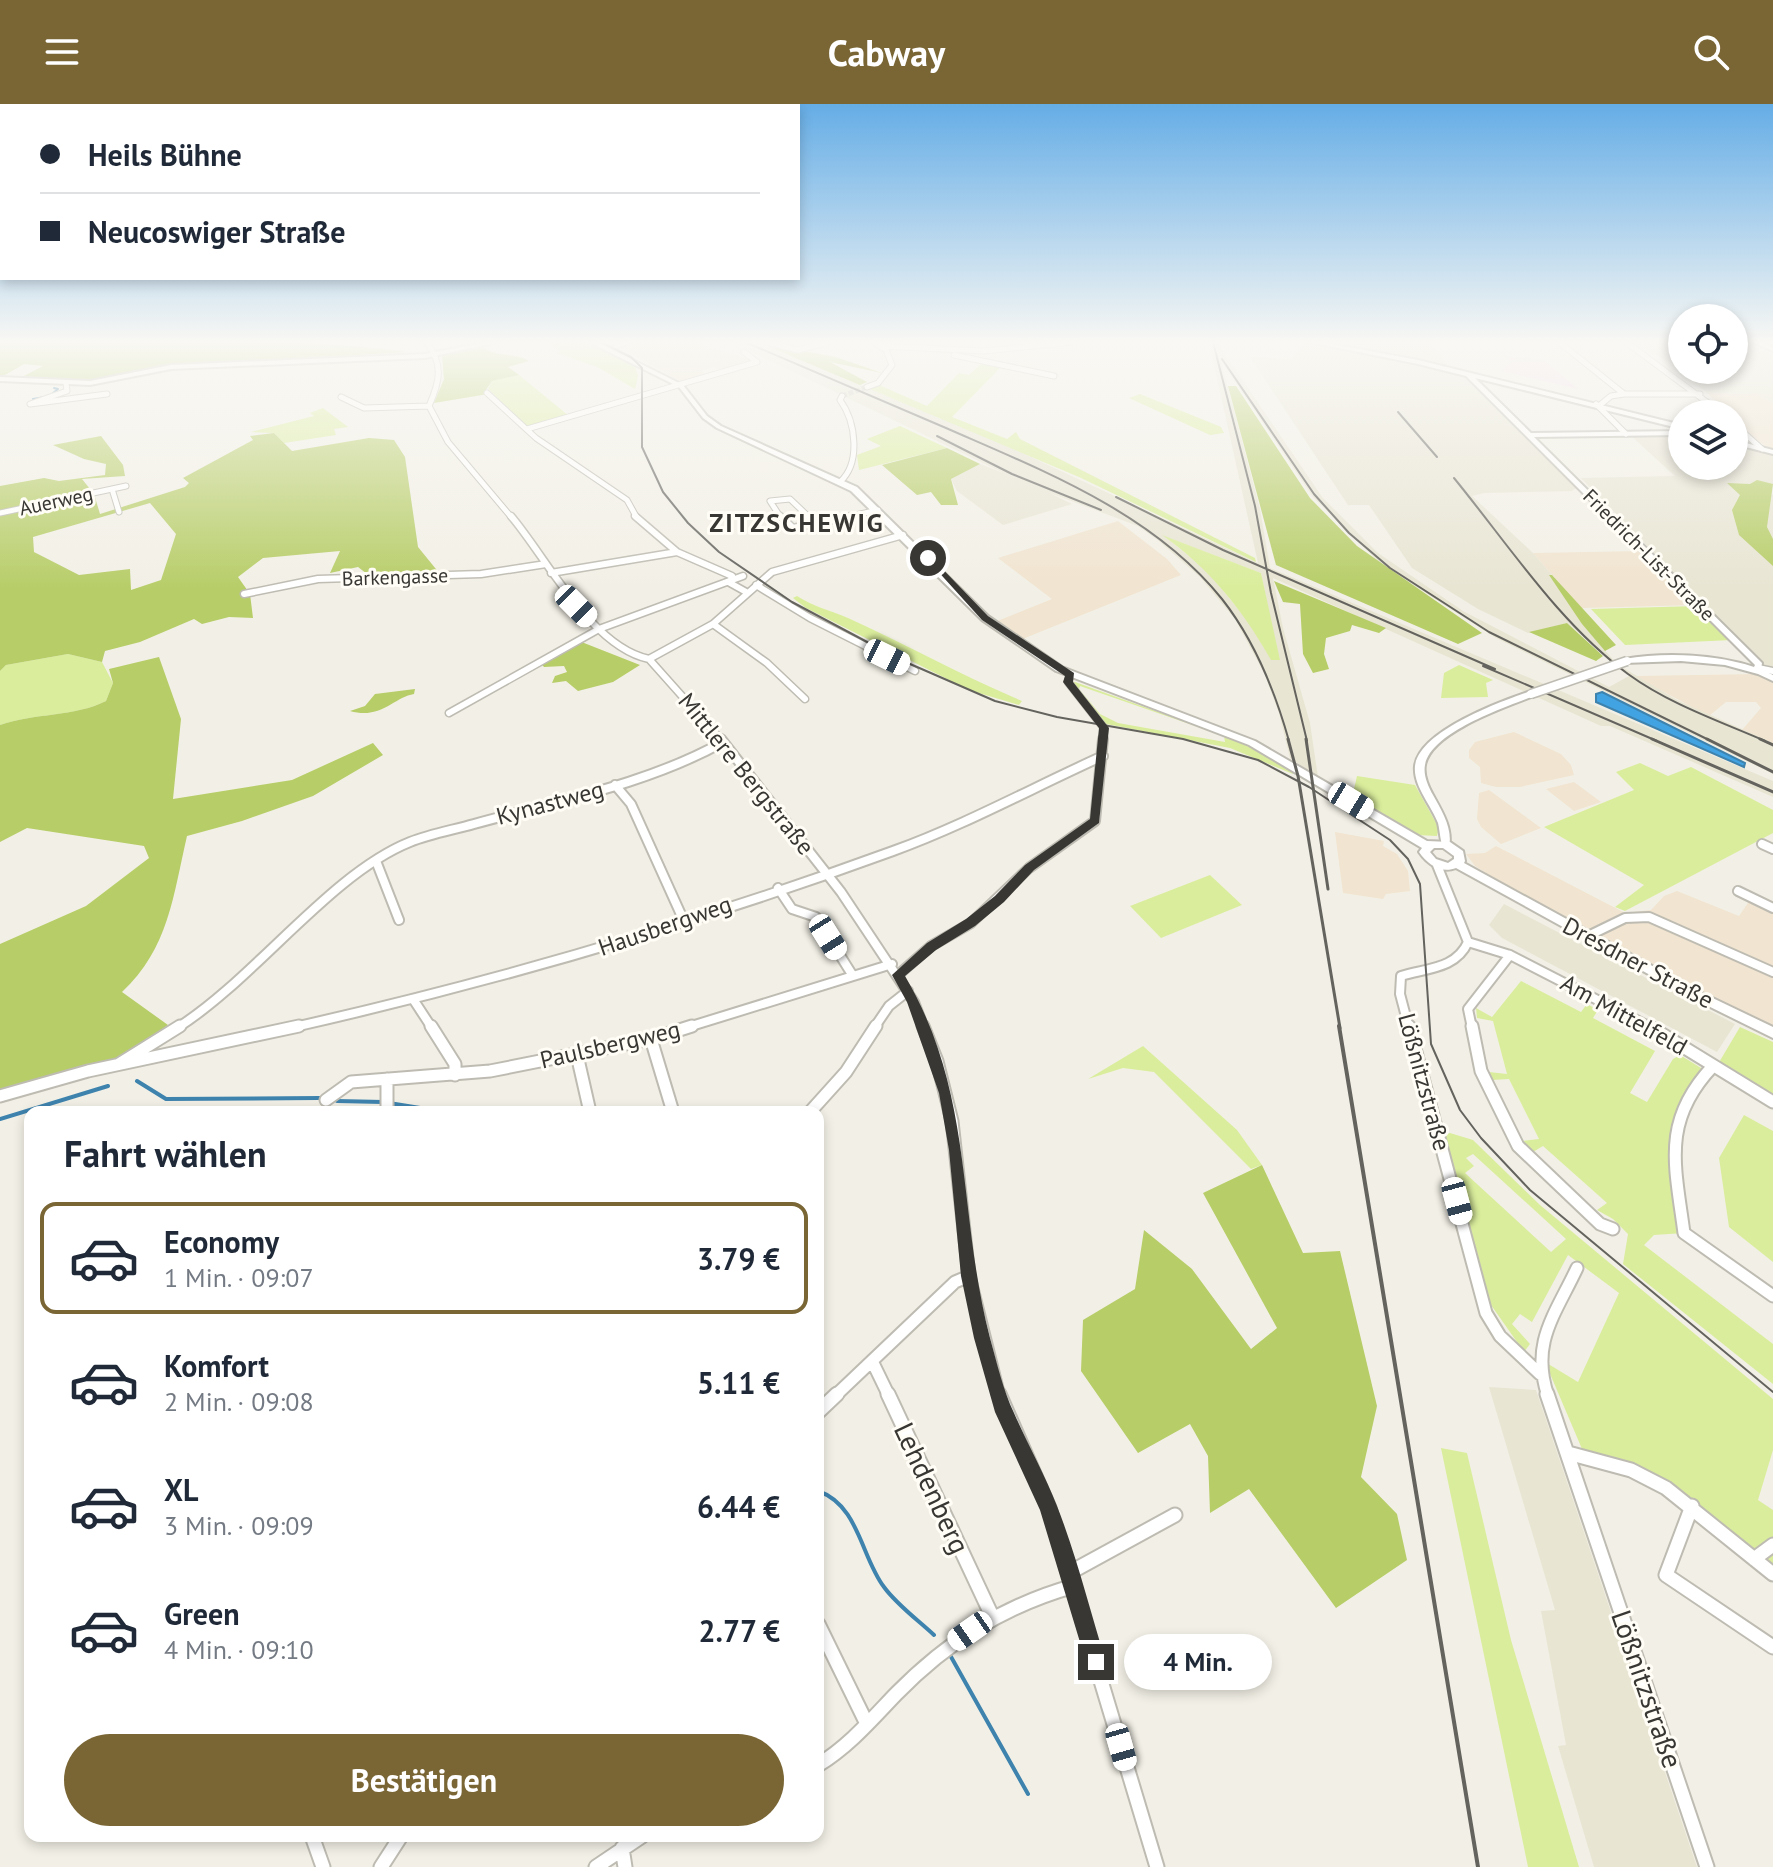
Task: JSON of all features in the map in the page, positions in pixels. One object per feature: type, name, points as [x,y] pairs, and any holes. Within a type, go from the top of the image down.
[{"type":"main road","points":[[715,424],[840,482],[878,510],[1001,631],[1059,669],[1252,743],[1427,846],[1446,845],[1459,854],[1457,864],[1437,865],[1425,855],[1427,846]]},
{"type":"main road","name":"Dresdner Straße","points":[[1457,864],[1773,1033]]},
{"type":"street","name":"Mittlere Bergstraße","points":[[439,424],[448,442],[528,536],[561,590],[599,629],[639,657],[649,659],[723,742],[825,872],[908,991],[930,1041],[946,1093],[956,1150],[969,1276],[1004,1412],[1049,1508],[1157,1867]]},
{"type":"street","points":[[522,424],[627,500],[636,517],[677,552],[725,572],[733,579],[730,583]]},
{"type":"street","points":[[527,429],[544,424]]},
{"type":"street","points":[[840,482],[849,476],[853,462],[851,424]]},
{"type":"street","name":"Friedrich-List-Straße","points":[[1518,424],[1759,665],[1758,668],[1773,679]]},
{"type":"street","points":[[1617,424],[1626,434]]},
{"type":"street","points":[[1529,435],[1668,431]]},
{"type":"street","points":[[1748,436],[1762,449]]},
{"type":"street","points":[[1748,446],[1773,452]]},
{"type":"street","name":"Auerweg","points":[[0,513],[126,486]]},
{"type":"street","name":"Auerweg","points":[[112,489],[119,512]]},
{"type":"street","points":[[816,523],[787,498],[770,501],[793,528],[878,510]]},
{"type":"street","points":[[782,518],[803,513]]},
{"type":"street","points":[[649,659],[713,624],[780,568],[903,535]]},
{"type":"street","points":[[551,573],[677,552]]},
{"type":"street","name":"Barkengasse","points":[[244,594],[318,579],[481,574],[546,564]]},
{"type":"street","points":[[449,713],[599,629],[743,576]]},
{"type":"street","points":[[730,583],[748,593]]},
{"type":"street","points":[[756,585],[832,630],[915,671]]},
{"type":"street","points":[[713,624],[767,663],[805,699]]},
{"type":"street","points":[[1446,845],[1444,825],[1419,777],[1424,753],[1442,735],[1531,694],[1627,661],[1670,657],[1773,671]]},
{"type":"street","points":[[898,975],[931,946],[971,923],[1029,868],[1095,821],[1104,728],[1068,682],[1070,675]]},
{"type":"street","name":"Kynastweg","points":[[118,1065],[234,988],[376,861],[409,842],[615,785],[698,756],[723,742]]},
{"type":"street","name":"Hausbergweg","points":[[118,1065],[143,1062],[413,999],[611,945],[896,850],[1103,756]]},
{"type":"street","points":[[615,785],[631,804],[683,919]]},
{"type":"street","points":[[1762,844],[1773,849]]},
{"type":"street","points":[[376,861],[399,920]]},
{"type":"street","points":[[1437,865],[1437,872],[1468,942]]},
{"type":"street","points":[[778,888],[792,909],[816,917],[853,976]]},
{"type":"street","points":[[1738,891],[1773,908]]},
{"type":"street","points":[[1588,936],[1625,918],[1649,917],[1773,972]]},
{"type":"street","name":"Am Mittelfeld","points":[[1468,942],[1510,955],[1630,1015],[1773,1102]]},
{"type":"street","name":"Lößnitzstraße","points":[[1468,942],[1456,962],[1401,976],[1400,994],[1486,1313],[1500,1336],[1540,1374]]},
{"type":"street","points":[[1510,955],[1468,1009],[1483,1078],[1527,1157],[1600,1224],[1613,1229]]},
{"type":"street","name":"Paulsbergweg","points":[[326,1100],[351,1082],[455,1075],[651,1039],[892,964]]},
{"type":"street","points":[[815,1106],[846,1072],[889,1006],[908,991]]},
{"type":"street","points":[[413,999],[455,1064],[455,1075]]},
{"type":"street","points":[[651,1039],[671,1106]]},
{"type":"street","points":[[577,1055],[589,1106]]},
{"type":"street","points":[[0,1096],[118,1065]]},
{"type":"street","points":[[1713,1066],[1685,1094],[1673,1131],[1684,1233],[1773,1296]]},
{"type":"street","points":[[387,1079],[387,1106]]},
{"type":"street","name":"Lößnitzstraße","points":[[1577,1268],[1540,1346],[1540,1374],[1707,1867]]},
{"type":"street","points":[[824,1406],[955,1282],[969,1276]]},
{"type":"street","name":"Lehdenberg","points":[[872,1361],[992,1616]]},
{"type":"street","points":[[1568,1453],[1631,1470],[1692,1506],[1773,1574]]},
{"type":"street","points":[[1692,1506],[1666,1575],[1773,1647]]},
{"type":"street","points":[[824,1760],[867,1724],[922,1668],[992,1616],[1072,1580],[1175,1515]]},
{"type":"street","points":[[1754,1559],[1773,1545]]},
{"type":"street","points":[[824,1636],[867,1724]]},
{"type":"street","points":[[314,1842],[323,1867]]},
{"type":"street","points":[[381,1867],[397,1842]]},
{"type":"street","points":[[596,1867],[632,1842]]},
{"type":"street","points":[[622,1848],[625,1867]]},
{"type":"shaded area","points":[[902,424],[956,424],[1258,563],[1227,424],[1238,424],[1260,509],[1270,568],[1773,781],[1773,797],[1610,726],[1601,726],[1273,578],[1283,628],[1310,723],[1318,777],[1290,758],[1279,713],[1264,673],[1235,619],[1200,577],[1138,526],[1050,493],[1072,504],[1003,525],[957,491],[951,479],[980,464],[1006,474]],"holes":[[[1166,537],[1261,573],[1271,623],[1251,625],[1208,572]]]},
{"type":"shaded area","points":[[1264,424],[1273,424],[1322,497],[1378,553],[1463,611],[1609,687],[1629,676],[1567,623],[1528,633],[1478,609],[1412,568],[1369,505],[1348,505],[1295,424],[1512,424],[1576,488],[1572,491],[1472,496],[1552,575],[1582,624],[1617,664],[1677,700],[1773,743],[1773,774],[1496,638],[1382,565],[1313,497]]},
{"type":"shaded area","points":[[1748,424],[1773,424],[1773,451],[1748,434]]},
{"type":"shaded area","points":[[1630,435],[1668,435],[1668,470]]},
{"type":"shaded area","points":[[1748,448],[1773,455],[1773,484],[1767,491],[1773,495],[1773,670],[1764,666],[1581,478],[1668,476],[1668,480],[1748,480]]},
{"type":"shaded area","points":[[1118,521],[1167,559],[1181,575],[1020,640],[995,622],[1052,599],[998,558]]},
{"type":"shaded area","points":[[1642,551],[1696,605],[1581,608],[1533,553]]},
{"type":"shaded area","points":[[1762,674],[1773,681],[1773,743],[1742,730],[1761,708],[1756,702],[1726,702],[1709,716],[1634,676]]},
{"type":"shaded area","points":[[1514,732],[1561,754],[1571,765],[1574,775],[1520,787],[1496,787],[1481,783],[1480,767],[1469,758],[1469,750],[1475,742]]},
{"type":"shaded area","points":[[1574,782],[1601,802],[1574,811],[1546,789]]},
{"type":"shaded area","points":[[1489,790],[1541,828],[1501,844],[1481,827],[1477,819],[1479,793]]},
{"type":"shaded area","points":[[1335,832],[1384,841],[1383,846],[1397,854],[1408,871],[1410,891],[1386,894],[1383,899],[1343,893]]},
{"type":"shaded area","points":[[1496,846],[1625,913],[1651,910],[1664,896],[1677,891],[1739,916],[1750,900],[1773,911],[1773,1028],[1700,994],[1520,894],[1475,866],[1466,854],[1485,853]]},
{"type":"shaded area","points":[[1504,904],[1735,1024],[1717,1052],[1502,938],[1489,925]]},
{"type":"shaded area","points":[[1489,1387],[1536,1390],[1697,1867],[1594,1867],[1558,1746],[1566,1745],[1541,1611],[1555,1610]]},
{"type":"green space","points":[[281,424],[344,424],[348,427],[334,429],[336,435],[284,443],[274,433],[251,432]]},
{"type":"green space","points":[[954,424],[970,424],[1007,439],[1016,432],[1020,439],[1255,558],[1256,562],[1079,477]]},
{"type":"green space","points":[[1187,424],[1214,424],[1221,427],[1224,433],[1210,435]]},
{"type":"green space","points":[[1238,424],[1261,424],[1310,498],[1357,546],[1482,633],[1458,644],[1276,565]]},
{"type":"green space","points":[[900,426],[947,448],[859,470],[857,455],[881,446],[867,439]]},
{"type":"green space","points":[[274,433],[292,451],[369,438],[394,440],[405,457],[418,547],[440,574],[371,577],[358,567],[330,573],[340,551],[263,558],[238,577],[250,594],[253,618],[229,617],[202,624],[194,619],[140,642],[105,651],[102,662],[68,654],[6,665],[0,671],[0,486],[44,478],[59,481],[105,475],[106,464],[84,459],[53,445],[101,436],[123,465],[125,476],[82,479],[94,494],[100,514],[185,487],[189,483],[183,478],[253,440],[250,436]],"holes":[[[150,503],[176,534],[161,580],[131,590],[130,569],[79,575],[34,552],[33,537]]]},
{"type":"green space","points":[[947,448],[980,464],[951,479],[958,505],[941,505],[931,492],[917,495],[882,465]]},
{"type":"green space","points":[[1757,480],[1773,484],[1767,527],[1773,539],[1773,566],[1739,535],[1732,510],[1740,495],[1727,483],[1750,484]]},
{"type":"green space","points":[[1162,535],[1261,573],[1280,660],[1271,660],[1237,607],[1210,576]]},
{"type":"green space","points":[[1549,575],[1616,645],[1605,651],[1582,624]]},
{"type":"green space","points":[[1274,581],[1386,628],[1379,633],[1352,625],[1350,631],[1326,638],[1324,654],[1329,669],[1313,673],[1303,654],[1300,604],[1283,602]]},
{"type":"green space","points":[[797,596],[1022,701],[1019,705],[969,690],[806,608],[793,598]]},
{"type":"green space","points":[[1697,606],[1732,640],[1625,645],[1591,609]]},
{"type":"green space","points":[[1567,623],[1603,656],[1596,661],[1529,632]]},
{"type":"green space","points":[[579,641],[640,665],[613,682],[578,691],[566,681],[552,683],[555,676],[567,672],[564,666],[544,667],[540,662]]},
{"type":"green space","points":[[68,654],[102,662],[113,683],[106,701],[81,710],[0,725],[0,671],[6,665]]},
{"type":"green space","points":[[159,657],[181,719],[173,799],[292,780],[373,743],[383,755],[313,796],[187,836],[173,900],[160,939],[138,975],[122,992],[168,1025],[117,1061],[0,1092],[0,944],[86,906],[149,858],[144,846],[27,828],[0,842],[0,725],[81,710],[106,701],[113,683],[109,669]]},
{"type":"green space","points":[[1459,665],[1493,680],[1486,683],[1488,697],[1441,698],[1444,673]]},
{"type":"green space","points":[[1075,682],[1236,740],[1292,770],[1293,774],[1230,748],[1106,724],[1071,683]],"holes":[[[1080,686],[1224,736],[1225,742],[1118,723],[1100,714],[1079,689]]]},
{"type":"green space","points":[[415,689],[414,694],[379,710],[370,713],[350,711],[365,706],[375,694]]},
{"type":"green space","points":[[1640,763],[1668,776],[1691,767],[1773,810],[1773,833],[1625,911],[1615,907],[1644,885],[1544,827],[1634,790],[1616,772]]},
{"type":"green space","points":[[1357,776],[1415,785],[1439,828],[1437,836],[1416,835],[1352,798]]},
{"type":"green space","points":[[1210,875],[1242,905],[1161,938],[1130,906]]},
{"type":"green space","points":[[1521,981],[1581,1012],[1587,1004],[1598,1010],[1593,1018],[1655,1051],[1630,1093],[1647,1102],[1673,1059],[1680,1055],[1706,1071],[1682,1106],[1678,1126],[1677,1168],[1684,1233],[1654,1235],[1644,1245],[1773,1344],[1773,1384],[1623,1264],[1628,1234],[1613,1219],[1597,1210],[1607,1203],[1543,1146],[1533,1152],[1522,1141],[1539,1139],[1509,1079],[1492,1080],[1489,1072],[1507,1074],[1493,1021],[1477,1018],[1476,1008],[1492,1017]]},
{"type":"green space","points":[[1740,1027],[1773,1042],[1773,1098],[1718,1064]]},
{"type":"green space","points":[[1143,1046],[1237,1130],[1262,1165],[1251,1169],[1154,1072],[1123,1068],[1088,1079]]},
{"type":"green space","points":[[1744,1115],[1773,1131],[1773,1262],[1729,1227],[1719,1158]]},
{"type":"green space","points":[[1443,1134],[1473,1140],[1540,1205],[1773,1399],[1773,1450],[1758,1500],[1773,1510],[1773,1573],[1666,1487],[1585,1456],[1545,1362],[1578,1382],[1619,1293],[1568,1255],[1532,1322],[1520,1314],[1512,1324],[1530,1344],[1524,1352],[1491,1305]],"holes":[[[1473,1154],[1566,1239],[1551,1252],[1465,1173],[1474,1166],[1466,1158]]]},
{"type":"green space","points":[[1262,1165],[1303,1253],[1340,1251],[1377,1406],[1361,1477],[1397,1514],[1407,1560],[1336,1608],[1249,1489],[1210,1513],[1208,1456],[1190,1424],[1138,1453],[1081,1371],[1083,1320],[1135,1289],[1144,1230],[1192,1269],[1251,1349],[1277,1328],[1203,1193]]},
{"type":"green space","points":[[1441,1448],[1467,1453],[1511,1640],[1579,1867],[1528,1867]]},
{"type":"water","points":[[1602,692],[1745,763],[1744,767],[1596,702],[1596,694]]},
{"type":"waterway","points":[[137,1081],[166,1099],[320,1098]]},
{"type":"waterway","points":[[43,1106],[108,1086]]},
{"type":"waterway","points":[[337,1101],[383,1102]]},
{"type":"waterway","points":[[389,1103],[408,1106]]},
{"type":"waterway","points":[[0,1119],[24,1112]]},
{"type":"waterway","points":[[824,1494],[832,1498],[851,1520],[876,1575],[889,1594],[934,1635]]},
{"type":"waterway","points":[[950,1655],[1028,1794]]},
{"type":"tram line","points":[[642,424],[642,447],[663,492],[688,523],[719,552],[792,602],[901,660],[995,701],[1057,717],[1183,739],[1258,760],[1309,787],[1390,840],[1408,859],[1420,884],[1431,1044],[1460,1110],[1481,1138],[1530,1190],[1773,1392]]},
{"type":"railway","points":[[937,424],[1095,497],[1164,542],[1194,569],[1234,615],[1270,685],[1289,741]]},
{"type":"railway","points":[[1234,424],[1255,506],[1267,569]]},
{"type":"railway","points":[[1266,424],[1314,494],[1349,533],[1390,568],[1489,632],[1711,741]]},
{"type":"railway","points":[[1409,424],[1437,457]]},
{"type":"railway","points":[[937,436],[1012,474],[1101,510]]},
{"type":"railway","points":[[1454,478],[1557,607],[1603,654],[1660,694],[1765,741]]},
{"type":"railway","points":[[1116,497],[1267,569]]},
{"type":"railway","points":[[1267,569],[1495,669]]},
{"type":"railway","points":[[1267,569],[1307,741]]},
{"type":"railway","points":[[1483,666],[1657,741]]},
{"type":"railway","points":[[1288,739],[1298,776],[1340,1028]]},
{"type":"railway","points":[[1306,739],[1328,889]]},
{"type":"railway","points":[[1652,739],[1773,792]]},
{"type":"railway","points":[[1707,739],[1711,741]]},
{"type":"railway","points":[[1760,739],[1773,745]]},
{"type":"railway","points":[[1711,741],[1773,772]]},
{"type":"railway","points":[[1339,1026],[1478,1867]]},
{"type":"district","name":"ZITZSCHEWIG","points":[[797,523]]},
{"type":"route","points":[[928,558],[985,618],[1070,675],[1068,682],[1104,728],[1101,790],[1095,821],[1029,868],[971,923],[931,946],[898,975],[914,1002],[946,1093],[956,1150],[969,1276],[982,1338],[1004,1412],[1049,1508],[1096,1662]]}]
